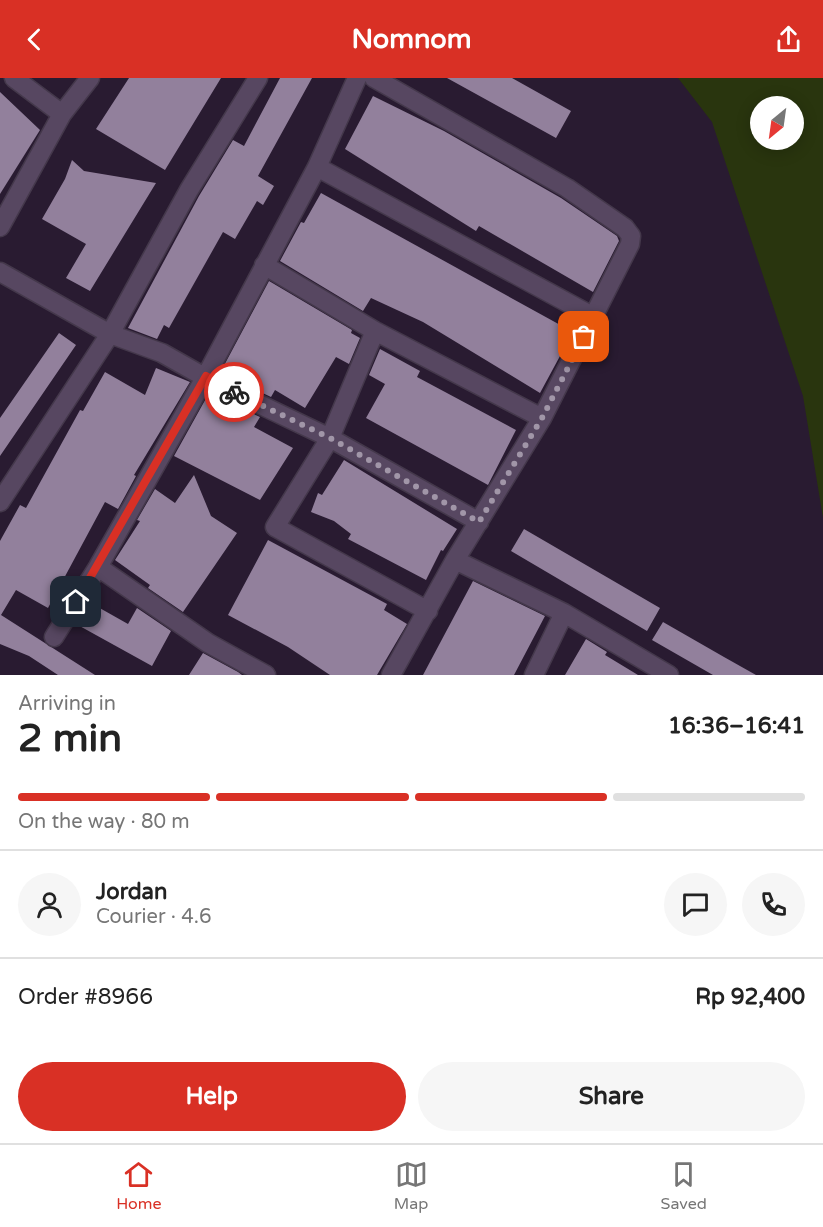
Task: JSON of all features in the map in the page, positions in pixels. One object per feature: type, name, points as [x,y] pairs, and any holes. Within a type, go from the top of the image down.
[{"type":"street","points":[[15,78],[62,114]]},
{"type":"street","points":[[0,227],[62,114],[90,78]]},
{"type":"street","points":[[0,502],[110,334],[189,190],[258,78]]},
{"type":"street","points":[[54,637],[98,567],[206,376],[317,167],[357,78]]},
{"type":"street","points":[[374,78],[558,183],[626,228],[630,236],[630,244],[542,418],[455,560],[391,675]]},
{"type":"street","points":[[317,167],[594,317]]},
{"type":"street","points":[[264,265],[375,331],[542,418]]},
{"type":"street","points":[[0,272],[110,334],[162,353],[330,438],[479,522]]},
{"type":"street","points":[[375,331],[330,438],[275,527],[428,611]]},
{"type":"street","points":[[455,560],[564,613],[661,673]]},
{"type":"street","points":[[98,567],[208,643],[266,675]]},
{"type":"street","points":[[534,675],[564,613]]},
{"type":"green space","points":[[678,78],[823,78],[823,518],[803,396],[712,122]]},
{"type":"building","points":[[129,78],[221,78],[165,170],[96,129]]},
{"type":"building","points":[[280,78],[312,78],[258,176],[274,186],[263,205],[257,201],[235,239],[223,232],[169,328],[164,325],[157,339],[128,328],[199,196],[233,140],[244,146]]},
{"type":"building","points":[[447,78],[512,78],[571,111],[556,138]]},
{"type":"building","points":[[0,92],[40,130],[0,194]]},
{"type":"building","points":[[373,96],[444,131],[561,198],[617,236],[619,241],[593,292],[479,226],[476,231],[345,149]]},
{"type":"building","points":[[72,160],[84,171],[156,183],[90,291],[66,278],[86,244],[42,219],[65,179]]},
{"type":"building","points":[[321,193],[573,332],[540,393],[423,322],[371,298],[363,311],[280,261],[301,222],[304,223]]},
{"type":"building","points":[[269,281],[352,330],[351,333],[360,338],[349,364],[336,357],[305,408],[275,390],[271,397],[220,373]]},
{"type":"building","points":[[59,333],[76,345],[0,456],[0,418]]},
{"type":"building","points":[[380,349],[420,371],[417,377],[516,430],[488,485],[366,418],[385,384],[369,375]]},
{"type":"building","points":[[156,368],[190,382],[134,475],[136,476],[118,509],[105,502],[48,608],[16,590],[1,615],[95,675],[58,675],[29,656],[0,644],[0,541],[20,505],[26,508],[80,410],[83,411],[105,372],[145,395]]},
{"type":"building","points":[[209,393],[260,417],[254,427],[293,448],[260,500],[174,456]]},
{"type":"building","points":[[344,460],[457,529],[443,551],[441,550],[426,580],[348,539],[351,534],[334,521],[311,512],[318,493],[322,495]]},
{"type":"building","points":[[194,475],[211,516],[237,533],[183,612],[148,588],[150,585],[115,560],[140,521],[137,520],[155,489],[175,503]]},
{"type":"building","points":[[524,529],[660,608],[647,631],[511,551]]},
{"type":"building","points":[[268,540],[387,604],[384,610],[407,624],[377,675],[330,675],[288,647],[228,615]]},
{"type":"building","points":[[473,581],[545,616],[514,675],[423,675]]},
{"type":"building","points":[[89,602],[128,624],[137,608],[171,631],[152,666],[76,624]]},
{"type":"building","points":[[663,622],[756,675],[713,675],[652,640]]},
{"type":"building","points":[[586,639],[607,652],[605,655],[638,675],[565,675]]},
{"type":"building","points":[[203,653],[238,672],[242,675],[189,675]]},
{"type":"way so far","points":[[234,392],[330,438],[479,522],[542,418],[584,337]]},
{"type":"route","points":[[76,602],[206,376],[234,392]]}]
